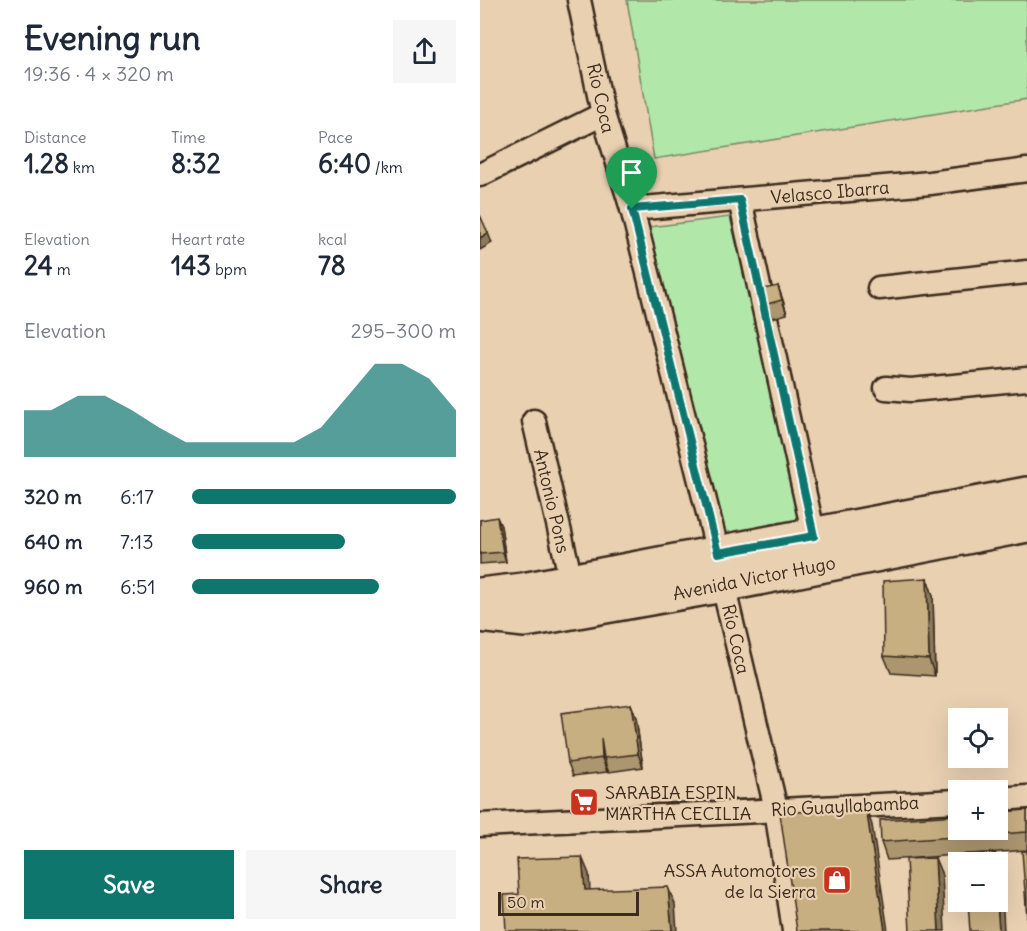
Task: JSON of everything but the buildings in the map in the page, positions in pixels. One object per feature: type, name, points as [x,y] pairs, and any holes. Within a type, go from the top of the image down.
[{"type":"main road","name":"Avenida Victor Hugo","points":[[480,615],[522,605],[571,580],[1027,494]]},
{"type":"main road","name":"Avenida Victor Hugo","points":[[480,607],[723,585],[1027,525]]},
{"type":"main road","name":"Avenida Victor Hugo","points":[[480,596],[522,605]]},
{"type":"main road","points":[[480,630],[522,605]]},
{"type":"street","name":"Río Coca","points":[[579,0],[603,114],[632,209],[718,553],[723,585],[776,809],[794,931]]},
{"type":"street","points":[[480,175],[603,114]]},
{"type":"street","name":"Velasco Ibarra","points":[[632,209],[930,183],[1027,170]]},
{"type":"street","points":[[740,200],[814,536]]},
{"type":"street","points":[[879,288],[1027,272]]},
{"type":"street","points":[[885,388],[911,390],[1027,379]]},
{"type":"street","name":"Antonio Pons","points":[[534,421],[571,580]]},
{"type":"street","points":[[1008,798],[1027,797]]},
{"type":"street","name":"Rio Guayllabamba","points":[[480,825],[948,801]]},
{"type":"green space","points":[[627,0],[1027,0],[1027,99],[654,159]]},
{"type":"green space","points":[[730,217],[805,525],[721,545],[642,228]]},
{"type":"place","name":"SARABIA ESPIN MARTHA CECILIA","points":[[584,802]]},
{"type":"place","name":"ASSA Automotores de la Sierra","points":[[837,880]]},
{"type":"route","points":[[740,200],[814,536],[718,553],[632,209],[740,200]]}]
